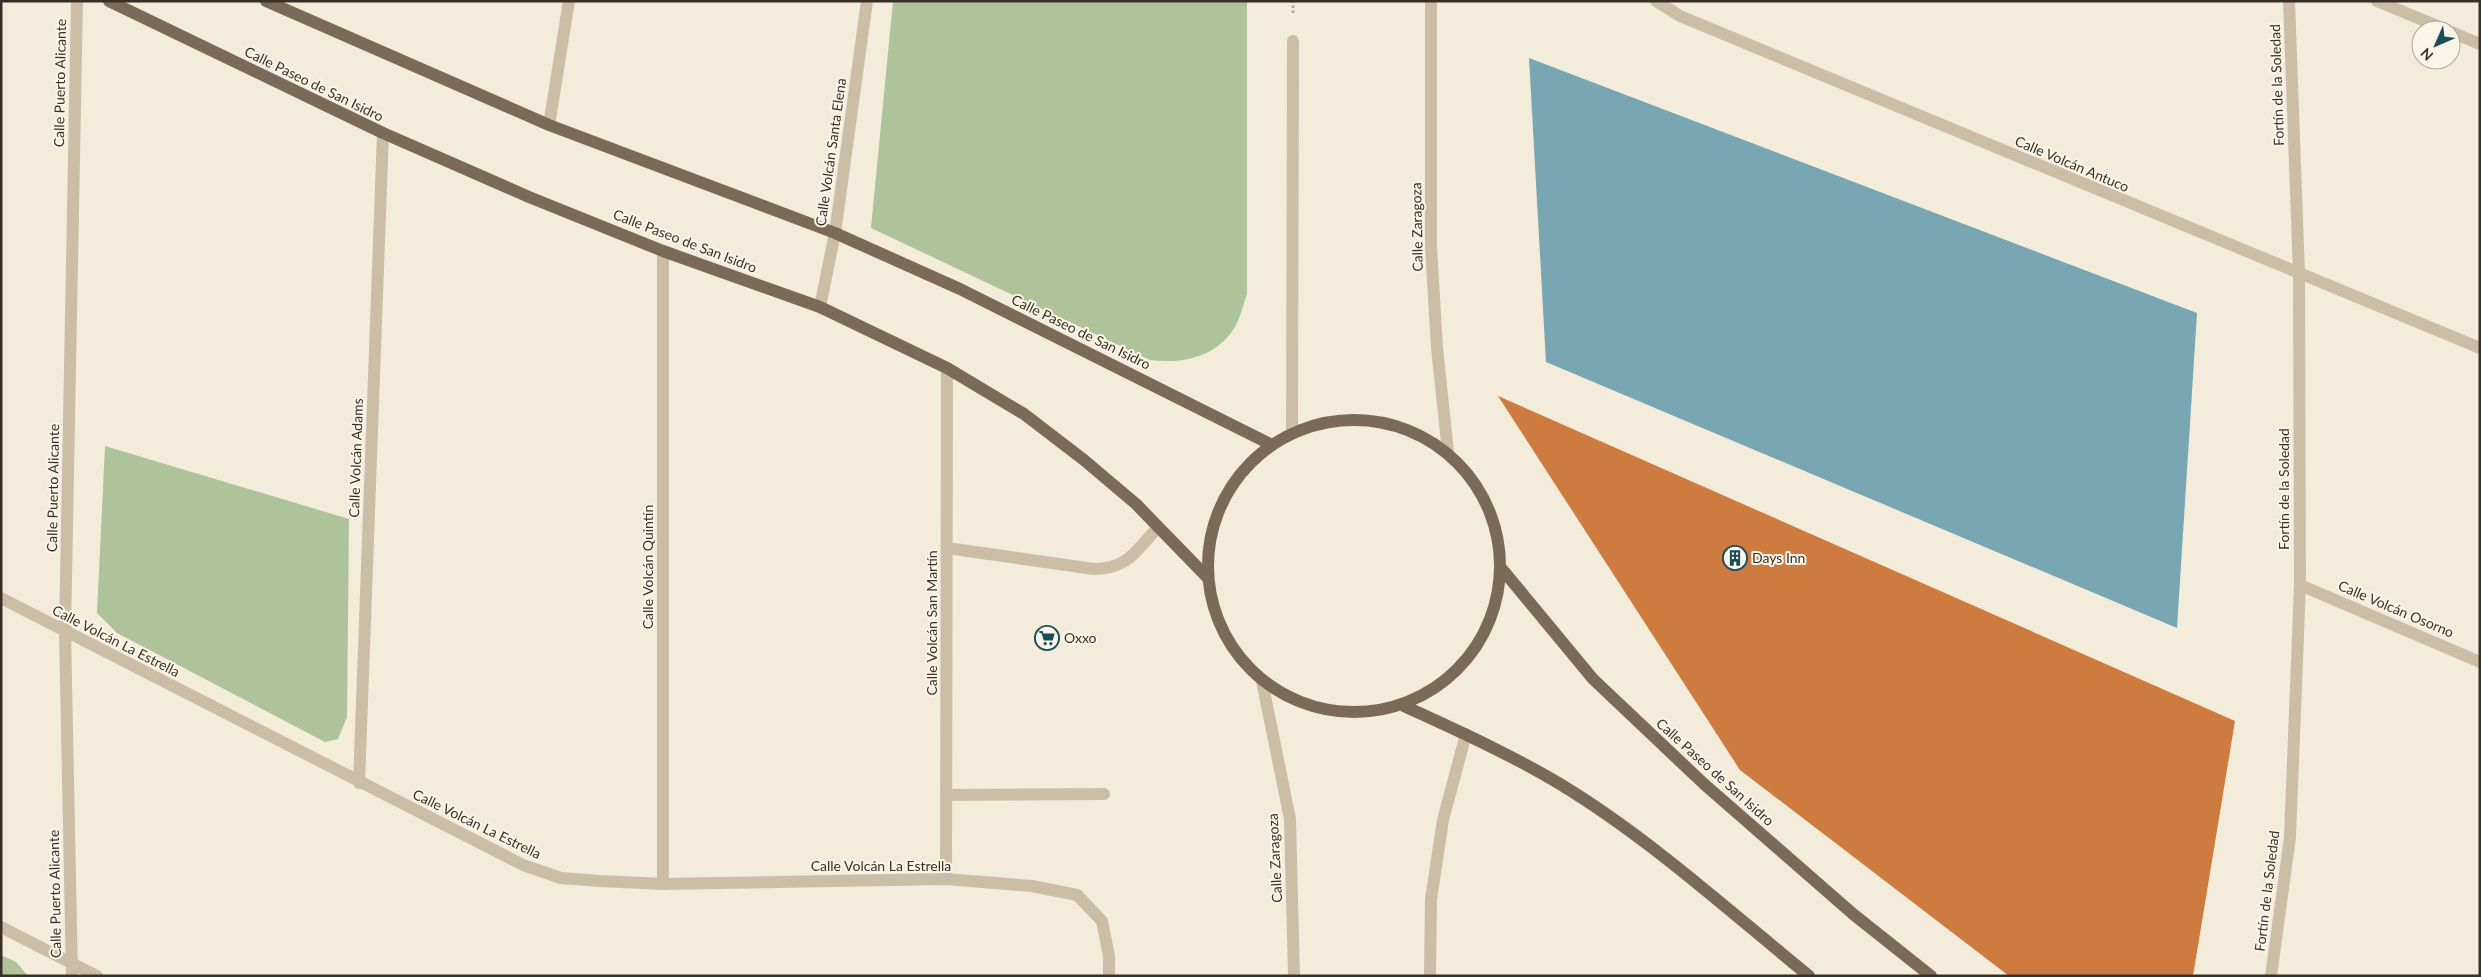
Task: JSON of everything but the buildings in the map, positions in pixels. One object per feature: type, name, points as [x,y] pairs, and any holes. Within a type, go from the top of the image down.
[{"type":"main road","name":"Calle Paseo de San Isidro","points":[[109,1],[382,133],[529,197],[663,251],[820,307],[947,368],[1024,414],[1084,460],[1136,504],[1207,577]]},
{"type":"main road","name":"Calle Paseo de San Isidro","points":[[269,2],[549,126],[835,233],[960,289],[1270,444]]},
{"type":"main road","points":[[1346,419],[1400,426],[1448,452],[1488,505],[1502,569],[1495,613],[1474,653],[1443,684],[1404,706],[1355,714],[1306,706],[1262,682],[1224,635],[1207,577],[1211,526],[1233,480],[1270,444],[1292,431],[1346,419]]},
{"type":"main road","name":"Calle Paseo de San Isidro","points":[[1502,569],[1593,679],[1697,778],[1853,914],[1931,976]]},
{"type":"main road","points":[[1404,706],[1466,734],[1560,784],[1639,838],[1808,976]]},
{"type":"street","name":"Calle Puerto Alicante","points":[[72,969],[65,631],[76,1]]},
{"type":"street","points":[[549,126],[569,1]]},
{"type":"street","name":"Calle Volcán Santa Elena","points":[[820,307],[835,233],[867,1]]},
{"type":"street","name":"Calle Zaragoza","points":[[1431,1],[1431,246],[1437,348],[1448,452]]},
{"type":"street","name":"Calle Volcán Antuco","points":[[1656,1],[1680,16],[2480,348]]},
{"type":"street","name":"Fortín de la Soledad","points":[[2271,976],[2290,837],[2300,585],[2299,274],[2288,1]]},
{"type":"street","points":[[2377,1],[2423,20]]},
{"type":"street","points":[[2461,36],[2480,44]]},
{"type":"street","points":[[1292,41],[1292,431]]},
{"type":"street","name":"Calle Volcán Adams","points":[[359,783],[382,133]]},
{"type":"street","name":"Calle Volcán Quintín","points":[[663,251],[664,884]]},
{"type":"street","name":"Calle Volcán San Martín","points":[[946,879],[947,368]]},
{"type":"street","points":[[947,548],[1094,569],[1112,569],[1128,559],[1158,527]]},
{"type":"street","name":"Calle Volcán Osorno","points":[[2300,585],[2480,662]]},
{"type":"street","name":"Calle Volcán La Estrella","points":[[1,598],[359,783],[523,865],[561,878],[664,884],[946,879],[1032,886],[1077,895],[1102,921],[1109,956],[1109,976]]},
{"type":"street","name":"Calle Zaragoza","points":[[1262,682],[1290,819],[1294,976]]},
{"type":"street","points":[[1430,976],[1431,899],[1440,838],[1466,734]]},
{"type":"street","points":[[946,795],[1104,794]]},
{"type":"street","points":[[1,927],[72,969],[97,976]]},
{"type":"green space","points":[[893,1],[1247,1],[1247,294],[1238,322],[1225,339],[1207,353],[1196,357],[1173,361],[1150,360],[871,228]]},
{"type":"green space","points":[[105,446],[349,519],[347,717],[338,739],[325,742],[117,633],[97,613]]},
{"type":"green space","points":[[1,955],[16,962],[28,976],[1,976]]},
{"type":"water","points":[[1529,58],[2197,313],[2177,628],[1546,362]]},
{"type":"place","name":"Days Inn","points":[[1735,558]]},
{"type":"place","name":"Oxxo","points":[[1047,638]]}]
